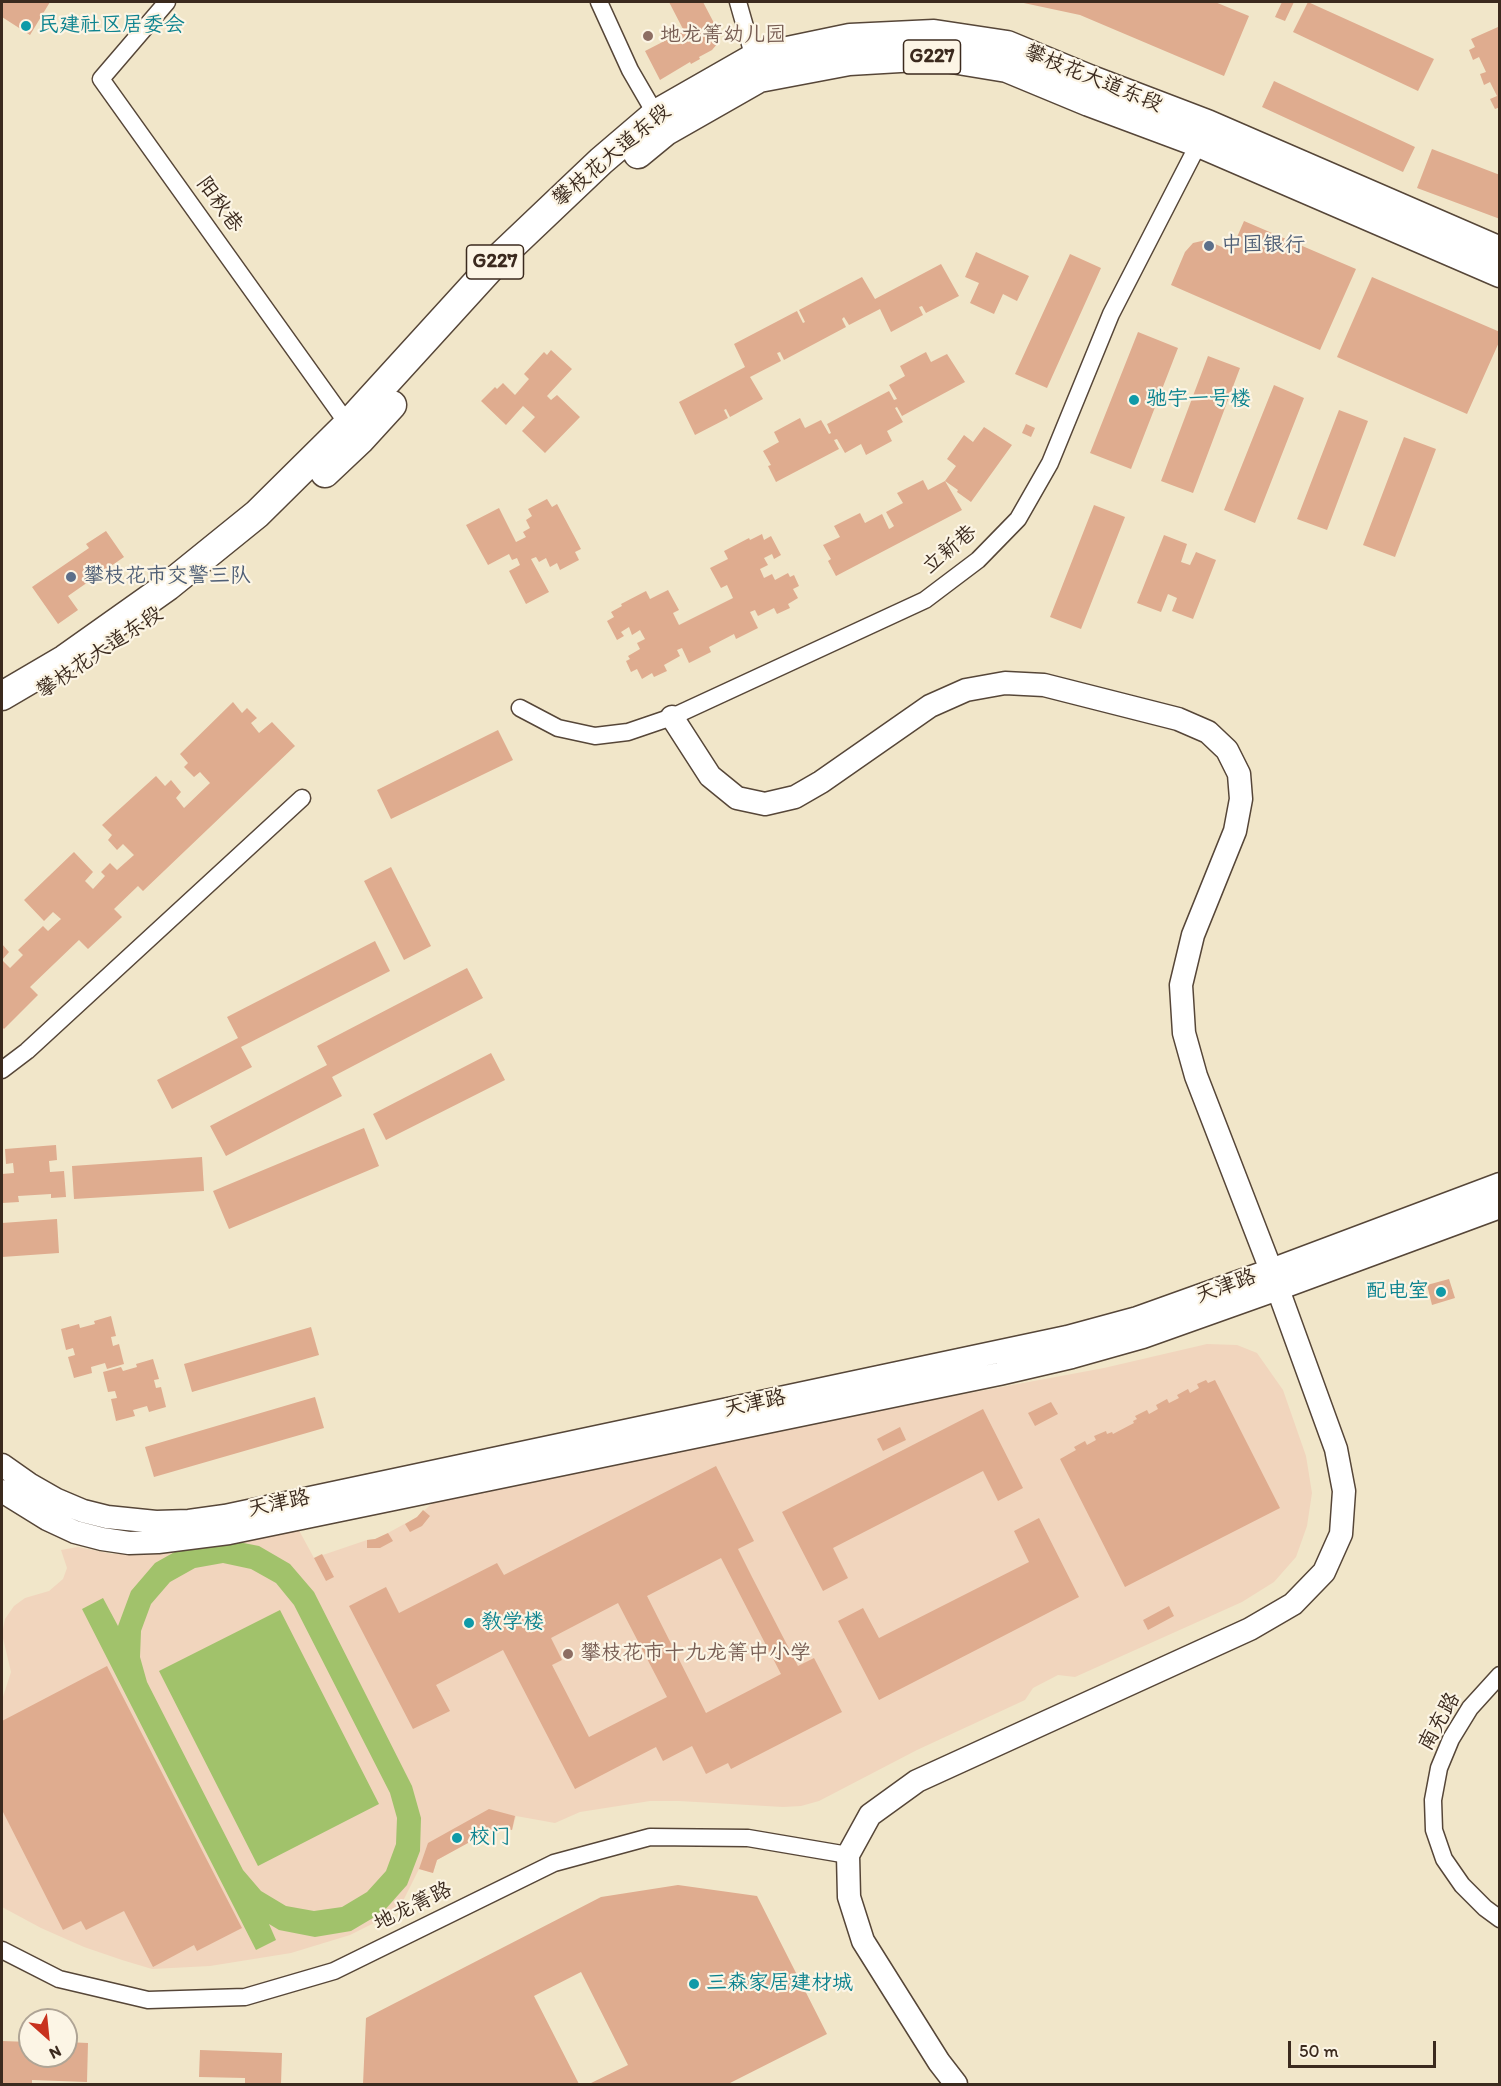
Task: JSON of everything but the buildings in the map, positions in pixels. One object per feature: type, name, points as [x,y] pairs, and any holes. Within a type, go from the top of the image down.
[{"type":"highway","name":"攀枝花大道东段","points":[[2,716],[77,672],[180,600],[268,527],[354,432],[661,122],[754,58],[850,38],[934,34],[1007,45],[1089,80],[1207,124],[1500,251]]},
{"type":"highway","name":"攀枝花大道东段","points":[[661,122],[759,78],[849,61],[934,56],[1007,68],[1089,102],[1199,143],[1500,273]]},
{"type":"highway","name":"攀枝花大道东段","points":[[2,696],[65,659],[168,586],[354,432]]},
{"type":"main road","points":[[672,717],[710,776],[737,798],[765,804],[795,797],[821,782],[930,706],[966,690],[1005,683],[1044,685],[1178,719],[1208,732],[1227,750],[1239,774],[1241,799],[1235,831],[1193,935],[1181,985],[1184,1033],[1196,1076],[1275,1280],[1336,1449],[1344,1491],[1341,1534],[1324,1572],[1293,1604],[1250,1629],[917,1781],[870,1815],[848,1856],[849,1897],[863,1941],[939,2062],[956,2085]]},
{"type":"main road","name":"天津路","points":[[2,1465],[57,1500],[83,1511],[131,1520],[189,1521],[207,1518],[1067,1338],[1275,1280],[1500,1184]]},
{"type":"main road","points":[[2,1491],[47,1519],[75,1532],[102,1539],[129,1543],[191,1539],[229,1533],[1072,1357],[1143,1337],[1275,1280],[1500,1207]]},
{"type":"street","name":"阳秋巷","points":[[167,2],[101,79],[354,432]]},
{"type":"street","points":[[599,2],[630,70],[661,122]]},
{"type":"street","points":[[738,2],[754,58]]},
{"type":"street","name":"立新巷","points":[[520,708],[558,728],[595,736],[628,732],[672,717],[925,600],[978,560],[1018,519],[1050,464],[1111,314],[1199,143]]},
{"type":"street","points":[[2,1070],[27,1051],[302,798]]},
{"type":"street","name":"南充路","points":[[1500,1675],[1470,1708],[1451,1738],[1439,1768],[1433,1800],[1434,1830],[1444,1859],[1462,1885],[1485,1908],[1500,1919]]},
{"type":"street","name":"地龙箐路","points":[[2,1950],[59,1979],[148,2000],[245,1997],[334,1971],[554,1863],[650,1837],[748,1838],[848,1856]]},
{"type":"shaded area","name":"攀枝花市十九龙箐中小学","points":[[1207,1344],[1237,1345],[1257,1353],[1283,1390],[1306,1456],[1312,1493],[1307,1526],[1296,1557],[1274,1582],[1242,1602],[1075,1677],[1058,1675],[1033,1688],[1025,1700],[917,1750],[819,1801],[801,1806],[783,1807],[650,1801],[580,1812],[555,1823],[516,1816],[512,1830],[498,1826],[437,1860],[433,1873],[419,1869],[398,1911],[350,1935],[291,1953],[210,1966],[152,1969],[84,1947],[2,1907],[2,1700],[11,1672],[2,1634],[5,1619],[14,1606],[25,1598],[49,1591],[63,1579],[67,1568],[61,1550],[78,1547],[113,1554],[295,1523],[314,1558],[376,1539],[388,1533],[417,1517],[447,1490],[1104,1368]]},
{"type":"green space","points":[[223,1539],[259,1546],[290,1564],[314,1592],[412,1786],[421,1818],[420,1851],[407,1885],[383,1912],[351,1931],[315,1937],[279,1930],[269,1924],[276,1940],[256,1950],[82,1609],[103,1598],[118,1626],[131,1591],[155,1563],[187,1545]],"holes":[[[223,1563],[251,1569],[276,1583],[294,1605],[390,1793],[397,1818],[396,1844],[386,1871],[367,1892],[342,1907],[314,1911],[286,1906],[261,1891],[243,1870],[147,1682],[140,1657],[141,1631],[151,1604],[170,1582],[195,1568]]]},
{"type":"green space","points":[[280,1610],[379,1804],[258,1866],[159,1671]]},
{"type":"place","name":"民建社区居委会","points":[[26,26]]},
{"type":"place","name":"地龙箐幼儿园","points":[[648,36]]},
{"type":"place","name":"中国银行","points":[[1209,246]]},
{"type":"place","name":"驰宇一号楼","points":[[1134,400]]},
{"type":"place","name":"攀枝花市交警三队","points":[[71,577]]},
{"type":"place","name":"配电室","points":[[1441,1292]]},
{"type":"place","name":"教学楼","points":[[469,1623]]},
{"type":"place","name":"攀枝花市十九龙箐中小学","points":[[568,1654]]},
{"type":"place","name":"校门","points":[[457,1838]]},
{"type":"place","name":"三森家居建材城","points":[[694,1984]]}]
